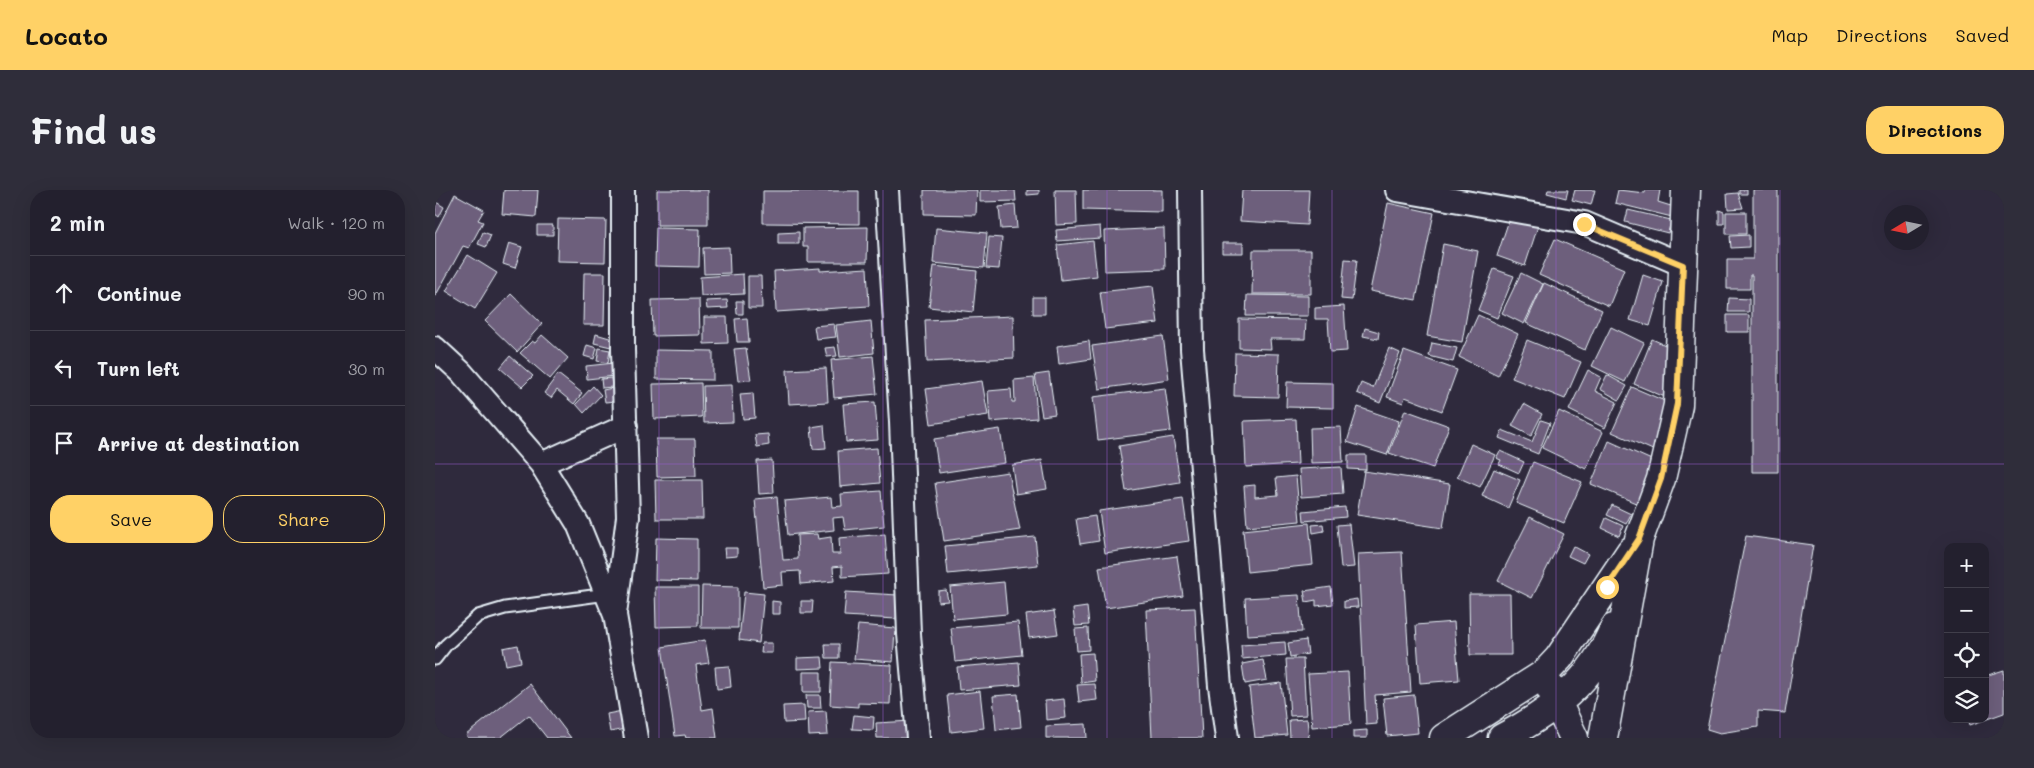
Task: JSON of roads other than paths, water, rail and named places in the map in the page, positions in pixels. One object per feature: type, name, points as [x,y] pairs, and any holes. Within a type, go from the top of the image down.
[{"type":"street","points":[[615,615],[628,517],[623,190]]},
{"type":"street","points":[[887,190],[901,422],[909,634],[918,738]]},
{"type":"street","points":[[1190,190],[1192,348],[1220,686],[1227,738]]},
{"type":"street","points":[[1397,190],[1584,224],[1683,265]]},
{"type":"street","points":[[1602,738],[1639,539],[1661,479],[1677,404],[1686,190]]},
{"type":"street","points":[[435,348],[461,372],[541,464],[578,524],[615,615],[636,738]]},
{"type":"street","points":[[541,464],[626,426]]},
{"type":"street","points":[[1444,738],[1551,666],[1639,539]]},
{"type":"street","points":[[1502,738],[1542,715],[1568,695],[1609,639],[1628,594]]},
{"type":"street","points":[[1551,666],[1568,695],[1602,738]]},
{"type":"street","points":[[1568,695],[1575,738]]},
{"type":"lane","points":[[435,659],[446,645],[479,616],[505,608],[607,594]]}]
